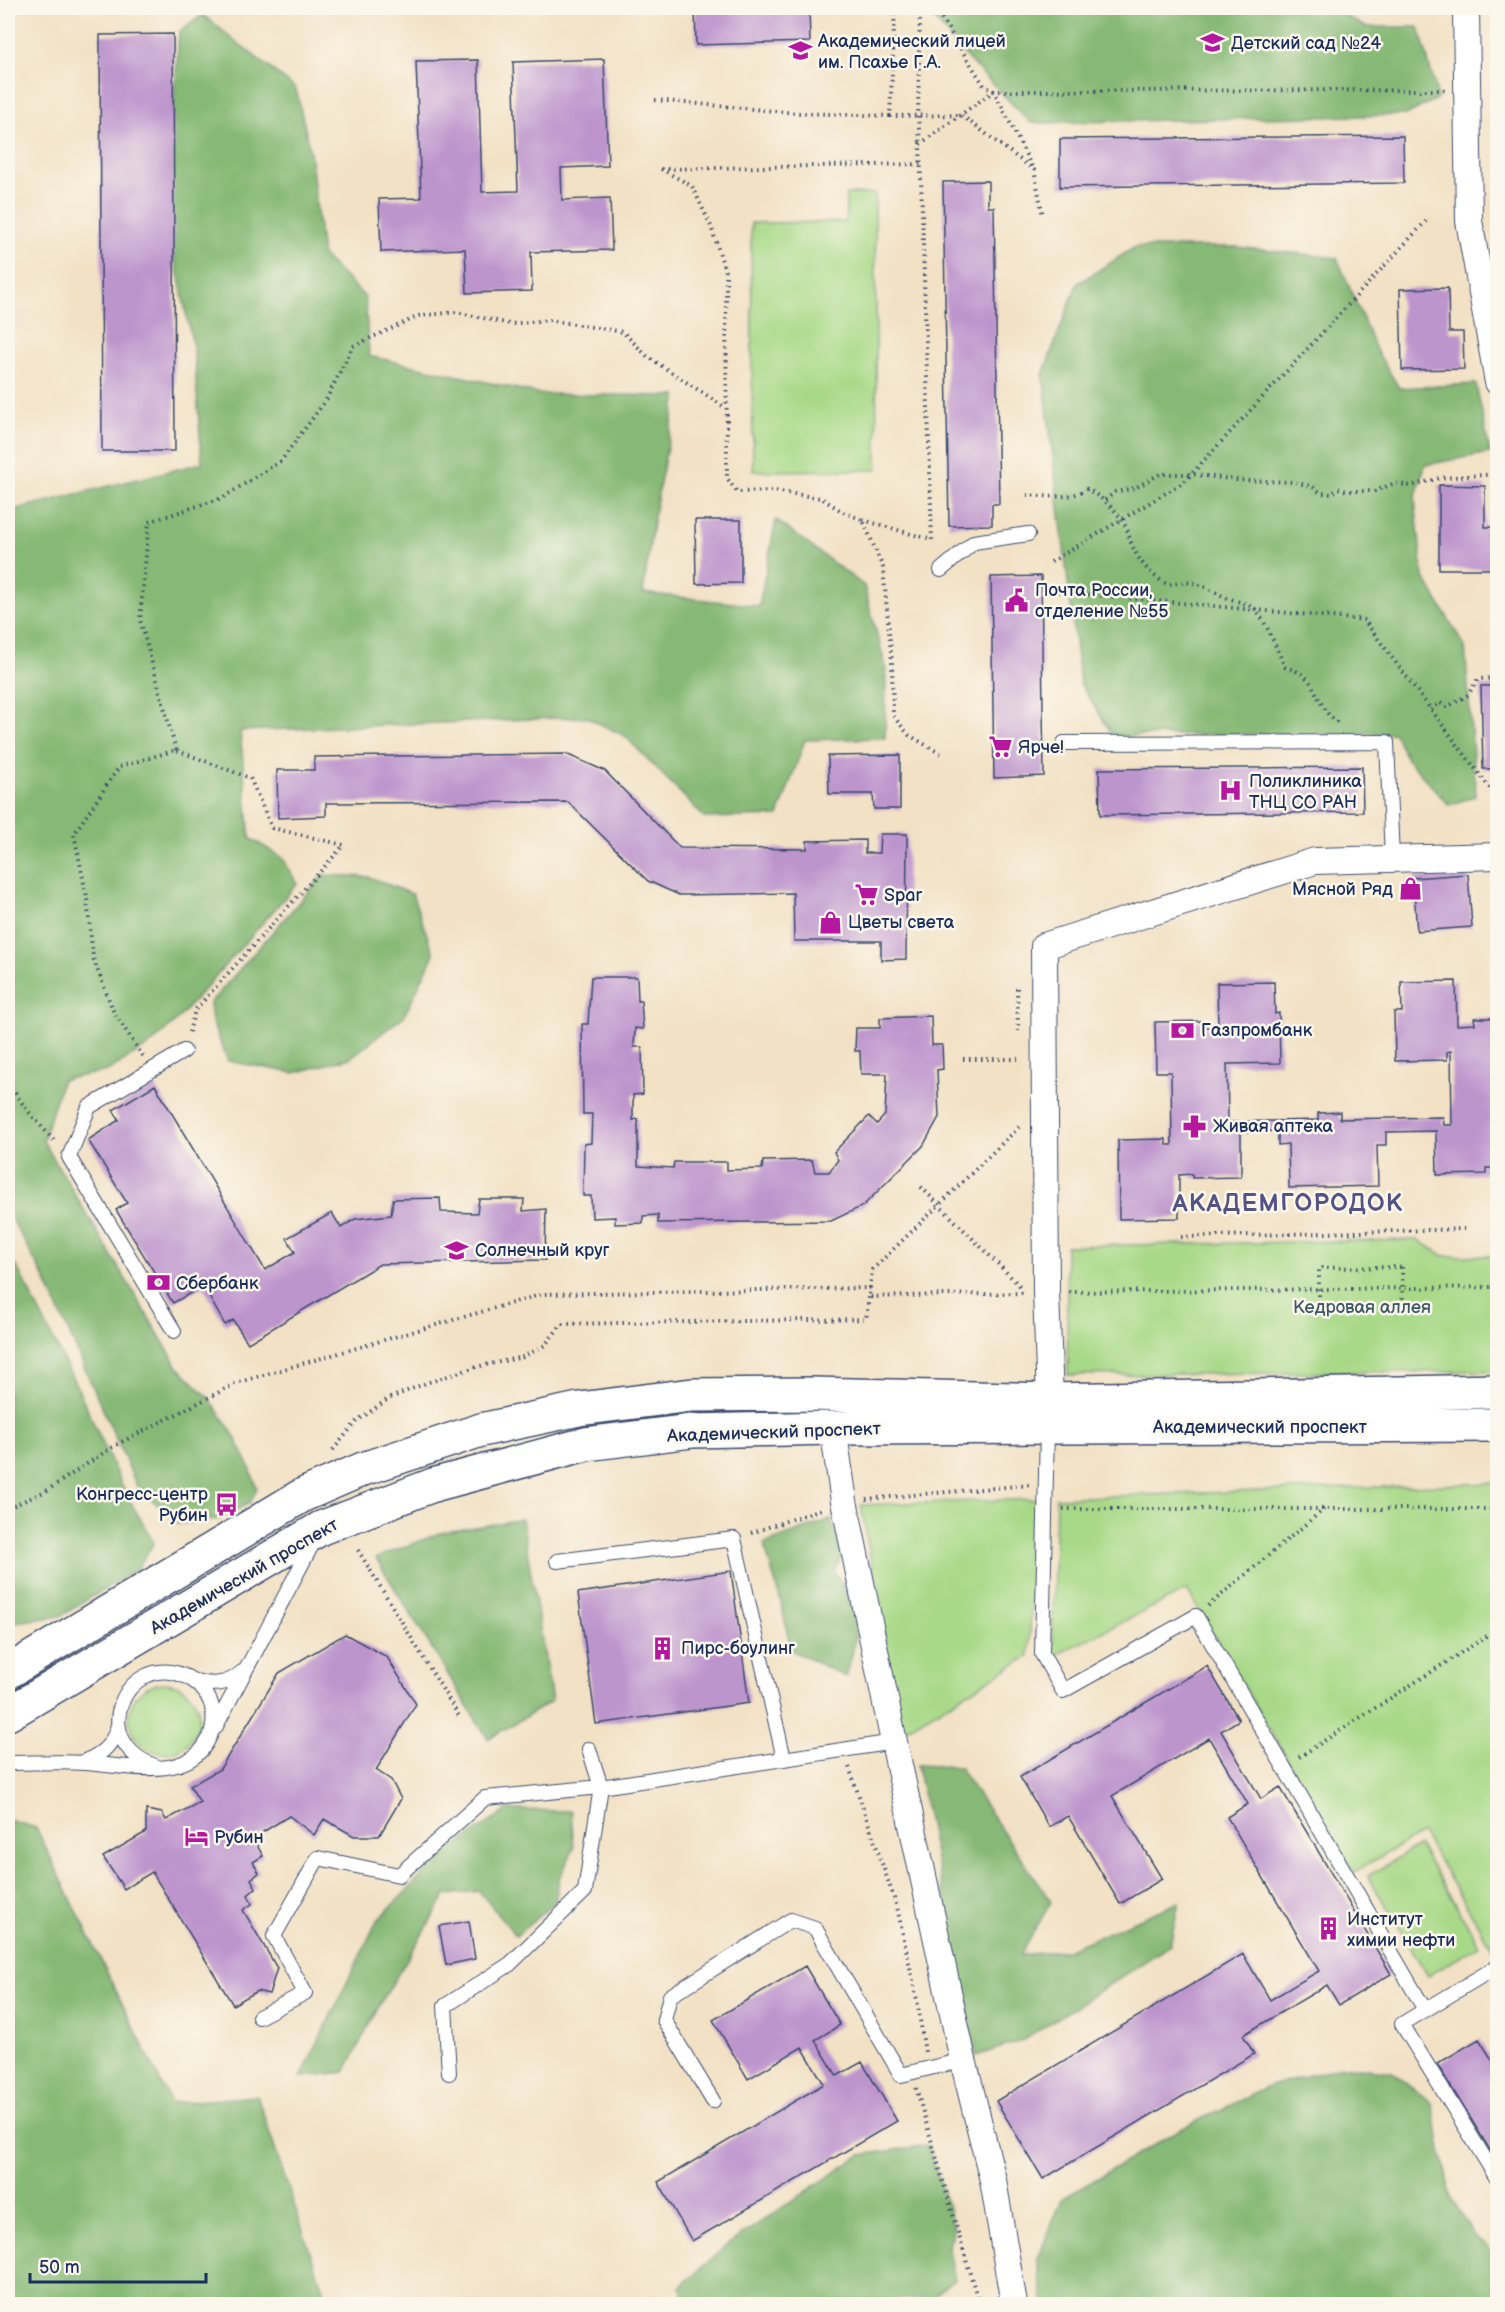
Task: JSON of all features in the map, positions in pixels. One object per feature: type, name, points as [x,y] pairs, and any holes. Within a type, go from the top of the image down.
[{"type":"main road","name":"Академический проспект","points":[[8,1714],[321,1528],[433,1485],[586,1444],[692,1431],[833,1428],[1497,1390]]},
{"type":"main road","name":"Академический проспект","points":[[8,1672],[303,1495],[363,1469],[481,1430],[590,1407],[692,1395],[812,1394],[1048,1414],[1497,1425]]},
{"type":"main road","points":[[303,1495],[321,1528]]},
{"type":"street","points":[[1466,8],[1469,221],[1497,382]]},
{"type":"street","points":[[1048,1414],[1044,946],[1315,861],[1497,856]]},
{"type":"street","points":[[833,1428],[844,1501],[894,1742],[963,2060],[993,2180],[1014,2304]]},
{"type":"lane","points":[[941,570],[974,542],[1028,534]]},
{"type":"lane","points":[[1064,743],[1387,742],[1392,858]]},
{"type":"lane","points":[[174,1331],[69,1157],[89,1107],[184,1051]]},
{"type":"lane","points":[[1048,1414],[1042,1654],[1063,1691],[1196,1616],[1425,2010]]},
{"type":"lane","points":[[8,1763],[82,1762],[175,1767],[190,1761],[203,1750],[211,1736],[321,1528]]},
{"type":"lane","points":[[556,1561],[734,1539],[784,1759]]},
{"type":"lane","points":[[195,1682],[209,1685],[222,1684],[234,1680],[245,1670]]},
{"type":"lane","points":[[82,1762],[96,1757],[115,1739],[119,1709],[125,1695],[135,1683],[149,1675],[165,1672],[181,1674],[195,1682],[205,1692],[212,1706],[214,1721],[211,1736]]},
{"type":"lane","points":[[118,1725],[122,1740],[131,1753],[144,1762],[158,1767]]},
{"type":"lane","points":[[259,2017],[305,1993],[274,1936],[318,1858],[399,1875],[486,1798],[601,1787],[894,1742]]},
{"type":"lane","points":[[449,2073],[445,2006],[510,1964],[585,1891],[601,1787],[589,1749]]},
{"type":"lane","points":[[713,2102],[664,2020],[670,1996],[791,1920],[815,1928],[901,2075],[963,2060]]},
{"type":"lane","points":[[1497,1966],[1402,2024],[1497,2180]]},
{"type":"path","points":[[891,116],[895,8]]},
{"type":"path","points":[[920,8],[918,115],[921,164],[932,540],[862,520],[843,512],[821,498],[774,491],[737,492],[727,478],[726,274],[711,226],[692,186],[661,169],[921,164]]},
{"type":"path","points":[[935,8],[986,87],[994,91],[1455,90]]},
{"type":"path","points":[[920,144],[994,91]]},
{"type":"path","points":[[994,91],[1034,170],[1043,216]]},
{"type":"path","points":[[655,100],[786,112],[891,116],[961,115],[1034,170]]},
{"type":"path","points":[[1051,562],[1184,482],[1426,221]]},
{"type":"path","points":[[176,750],[140,620],[148,522],[222,498],[281,461],[326,400],[353,346],[418,315],[456,312],[510,324],[549,320],[623,332],[648,357],[726,408]]},
{"type":"path","points":[[1105,500],[1115,492],[1135,488],[1160,474],[1191,474],[1237,480],[1294,482],[1332,494],[1338,488],[1347,491],[1375,491],[1395,483],[1411,486],[1440,478],[1497,474]]},
{"type":"path","points":[[1027,495],[1058,497],[1080,493],[1087,489],[1105,500],[1121,519],[1139,560],[1159,580],[1168,585],[1185,581],[1204,585],[1256,610],[1285,667],[1300,672],[1314,686],[1326,712],[1358,741]]},
{"type":"path","points":[[862,520],[883,568],[892,662],[893,716],[909,735],[941,754]]},
{"type":"path","points":[[1052,591],[1364,620],[1497,799]]},
{"type":"path","points":[[1431,710],[1440,703],[1447,707],[1468,695],[1478,680],[1497,678]]},
{"type":"path","points":[[153,1070],[114,1013],[93,958],[87,898],[74,834],[119,767],[176,750],[250,778],[272,828],[344,845],[195,1010],[184,1051]]},
{"type":"path","points":[[963,1059],[1018,1059]]},
{"type":"path","points":[[8,1083],[27,1110],[69,1157]]},
{"type":"path","points":[[870,1287],[872,1270],[1019,1127]]},
{"type":"path","points":[[921,1187],[1021,1287]]},
{"type":"path","points":[[1181,1237],[1466,1229]]},
{"type":"path","points":[[1402,1267],[1403,1311],[1319,1312],[1319,1268],[1402,1267]]},
{"type":"path","points":[[8,1508],[46,1491],[114,1446],[239,1382],[543,1294],[561,1293]]},
{"type":"path","points":[[326,1458],[357,1421],[388,1399],[426,1383],[476,1368],[523,1358],[545,1345],[562,1323],[867,1319],[869,1297]]},
{"type":"path","points":[[734,1539],[844,1501],[1031,1484],[1060,1509],[1497,1509]]},
{"type":"path","points":[[1196,1616],[1324,1509]]},
{"type":"path","points":[[358,1550],[460,1718]]},
{"type":"path","points":[[1283,1767],[1497,1629]]},
{"type":"path","points":[[842,1750],[897,1907],[926,2050],[916,2088],[979,2304]]},
{"type":"green space","name":"Детский сад №24","points":[[925,8],[1332,8],[1365,27],[1419,27],[1438,98],[1406,115],[1031,123],[970,61]]},
{"type":"green space","points":[[203,15],[296,89],[310,151],[322,255],[365,297],[369,356],[540,394],[677,396],[655,509],[643,593],[759,606],[776,520],[864,586],[886,668],[885,738],[805,740],[778,816],[705,818],[625,736],[586,717],[240,731],[250,838],[283,858],[297,884],[176,1021],[150,1045],[107,1071],[62,1080],[43,1141],[178,1367],[209,1398],[232,1432],[249,1465],[257,1489],[250,1503],[220,1519],[178,1524],[137,1486],[45,1279],[8,1212],[8,511],[202,463],[194,351],[166,215],[179,32]]},
{"type":"green space","points":[[846,194],[875,194],[877,470],[753,471],[751,223],[846,222]]},
{"type":"green space","points":[[1135,247],[1236,247],[1337,258],[1377,352],[1399,388],[1476,384],[1490,453],[1425,465],[1415,499],[1423,576],[1465,647],[1476,796],[1449,805],[1407,759],[1394,733],[1113,736],[1080,683],[1043,374],[1077,284]]},
{"type":"green space","points":[[323,875],[369,877],[412,894],[434,954],[404,1016],[350,1058],[294,1073],[228,1061],[212,1022],[210,1003]]},
{"type":"green space","name":"Кедровая аллея","points":[[1418,1240],[1444,1256],[1497,1256],[1497,1371],[1068,1375],[1066,1246]]},
{"type":"green space","points":[[8,1254],[19,1271],[79,1391],[125,1492],[154,1543],[137,1569],[61,1616],[8,1623]]},
{"type":"green space","points":[[1497,1483],[1496,1954],[1422,1833],[1354,1872],[1187,1590],[1052,1657],[1056,1498]]},
{"type":"green space","points":[[1035,1499],[1029,1656],[901,1732],[861,1505]]},
{"type":"green space","points":[[522,1519],[552,1701],[488,1739],[376,1558],[440,1533]]},
{"type":"green space","points":[[831,1519],[842,1557],[834,1571],[850,1601],[856,1620],[855,1641],[846,1677],[791,1650],[780,1598],[764,1544]]},
{"type":"green space","points":[[164,1683],[177,1686],[189,1693],[196,1705],[199,1718],[196,1731],[189,1743],[177,1750],[164,1753],[151,1750],[139,1743],[132,1731],[129,1718],[132,1705],[139,1693],[151,1686]]},
{"type":"green space","points":[[917,1765],[959,1767],[1051,1902],[1020,1955],[1067,1950],[1179,1902],[1170,1945],[1024,2040],[976,2056]]},
{"type":"green space","points":[[508,1810],[571,1811],[574,1848],[559,1879],[555,1902],[516,1936],[479,1891],[446,1895],[378,2007],[345,2072],[301,2077],[377,1921],[444,1853]]},
{"type":"green space","points":[[8,1820],[36,1828],[171,2103],[257,2096],[328,2304],[8,2304]]},
{"type":"green space","points":[[1419,1845],[1480,1945],[1428,1976],[1368,1876]]},
{"type":"green space","points":[[1342,2066],[1392,2072],[1432,2103],[1450,2195],[1474,2236],[1497,2256],[1497,2304],[1044,2304],[1037,2260],[1062,2199],[1179,2130],[1270,2086]]},
{"type":"green space","points":[[928,2145],[954,2227],[948,2246],[955,2279],[931,2298],[782,2304],[688,2304],[680,2287],[728,2244],[861,2155]]},
{"type":"building","name":"Академический лицей им. Псахье Г.А.","points":[[695,8],[809,8],[810,42],[696,45]]},
{"type":"building","points":[[173,34],[175,451],[102,451],[100,35]]},
{"type":"building","points":[[604,59],[608,166],[561,168],[562,200],[610,198],[612,250],[531,252],[532,291],[467,293],[465,249],[381,252],[379,199],[421,198],[416,61],[478,60],[482,192],[518,191],[513,62]]},
{"type":"building","points":[[1403,136],[1404,183],[1060,187],[1060,139]]},
{"type":"building","points":[[988,181],[988,207],[994,207],[999,504],[992,504],[992,525],[949,526],[943,182]]},
{"type":"building","points":[[1448,288],[1449,332],[1463,332],[1464,369],[1402,370],[1400,289]]},
{"type":"building","points":[[1439,485],[1485,486],[1485,527],[1498,527],[1498,569],[1439,569]]},
{"type":"building","points":[[695,520],[741,520],[741,583],[696,584]]},
{"type":"building","points":[[1041,576],[1044,776],[994,778],[991,577]]},
{"type":"building","points":[[1481,686],[1498,686],[1498,769],[1483,769]]},
{"type":"building","points":[[566,754],[605,771],[680,848],[807,849],[807,841],[865,840],[865,853],[879,853],[880,834],[907,834],[906,959],[881,960],[881,941],[794,941],[793,893],[679,895],[648,881],[568,802],[326,803],[326,816],[278,818],[277,770],[314,770],[314,757]]},
{"type":"building","points":[[900,755],[900,809],[874,809],[873,794],[829,794],[828,756]]},
{"type":"building","name":"Поликлиника ТНЦ СО РАН","points":[[1362,767],[1363,812],[1100,815],[1099,769]]},
{"type":"building","points":[[1468,874],[1472,927],[1417,931],[1413,878]]},
{"type":"building","points":[[591,977],[637,977],[643,1029],[635,1028],[634,1047],[642,1047],[643,1094],[633,1095],[633,1120],[638,1119],[638,1166],[673,1168],[674,1162],[727,1162],[727,1170],[762,1169],[763,1161],[812,1160],[815,1172],[829,1172],[838,1160],[834,1152],[869,1116],[877,1124],[885,1115],[887,1074],[861,1074],[860,1051],[855,1051],[856,1028],[880,1028],[880,1018],[931,1016],[932,1045],[942,1045],[943,1069],[937,1070],[939,1117],[923,1146],[863,1206],[831,1221],[658,1223],[658,1215],[643,1216],[643,1223],[615,1224],[615,1217],[592,1218],[591,1196],[583,1196],[584,1144],[591,1143],[592,1114],[583,1114],[582,1024],[588,1024]]},
{"type":"building","points":[[1456,981],[1457,1025],[1475,1024],[1474,1018],[1498,1018],[1498,1168],[1486,1168],[1486,1174],[1437,1175],[1436,1131],[1386,1132],[1386,1145],[1377,1145],[1378,1186],[1289,1188],[1288,1144],[1278,1145],[1278,1131],[1241,1132],[1241,1177],[1192,1178],[1192,1174],[1179,1175],[1179,1218],[1119,1219],[1118,1140],[1166,1139],[1166,1145],[1172,1145],[1171,1072],[1156,1072],[1155,1022],[1205,1021],[1205,1027],[1218,1027],[1217,983],[1274,982],[1275,1014],[1279,1013],[1280,1063],[1227,1064],[1228,1122],[1318,1120],[1318,1113],[1340,1112],[1340,1119],[1443,1117],[1444,1125],[1452,1125],[1451,1051],[1447,1052],[1447,1060],[1395,1061],[1394,1012],[1402,1012],[1401,982]]},
{"type":"building","points":[[155,1085],[265,1270],[295,1252],[287,1238],[332,1213],[341,1228],[355,1219],[391,1215],[393,1199],[440,1198],[441,1212],[477,1213],[479,1199],[524,1199],[523,1211],[546,1209],[545,1260],[380,1264],[248,1343],[233,1320],[225,1325],[203,1286],[173,1303],[116,1210],[127,1203],[88,1140],[119,1120],[113,1110]]},
{"type":"building","name":"Пирс-боулинг","points":[[731,1571],[749,1703],[596,1724],[578,1593]]},
{"type":"building","name":"Рубин","points":[[345,1634],[387,1657],[416,1704],[376,1770],[391,1780],[401,1799],[379,1836],[354,1836],[324,1819],[314,1835],[289,1816],[253,1838],[263,1856],[253,1862],[259,1873],[251,1879],[256,1888],[248,1895],[252,1904],[243,1910],[277,1968],[269,1994],[257,1991],[233,2005],[152,1872],[124,1889],[103,1857],[146,1832],[146,1810],[162,1813],[166,1820],[200,1802],[190,1786],[220,1769],[279,1673]]},
{"type":"building","name":"Институт химии нефти","points":[[1207,1666],[1239,1720],[1221,1731],[1261,1799],[1280,1787],[1391,1974],[1339,2005],[1327,1985],[1243,2035],[1254,2054],[1043,2179],[996,2101],[1243,1954],[1270,2000],[1319,1971],[1227,1817],[1248,1804],[1209,1738],[1112,1796],[1162,1879],[1120,1904],[1068,1816],[1049,1827],[1020,1777]]},
{"type":"building","points":[[469,1921],[475,1959],[446,1965],[439,1926]]},
{"type":"building","points":[[805,1966],[840,2025],[815,2040],[837,2076],[862,2062],[897,2121],[692,2241],[658,2182],[824,2084],[802,2047],[748,2079],[713,2020]]},
{"type":"building","points":[[1479,2039],[1498,2069],[1498,2163],[1437,2064]]},
{"type":"place","name":"Детский сад №24","points":[[1213,43]]},
{"type":"place","name":"Академический лицей им. Псахье Г.А.","points":[[800,51]]},
{"type":"place","name":"Почта России, отделение №55","points":[[1017,600]]},
{"type":"place","name":"Ярче!","points":[[1000,747]]},
{"type":"place","name":"Поликлиника ТНЦ СО РАН","points":[[1231,791]]},
{"type":"place","name":"Мясной Ряд","points":[[1411,889]]},
{"type":"place","name":"Spar","points":[[866,895]]},
{"type":"place","name":"Цветы света","points":[[830,922]]},
{"type":"place","name":"Газпромбанк","points":[[1183,1030]]},
{"type":"place","name":"Живая аптека","points":[[1195,1126]]},
{"type":"place","name":"Солнечный круг","points":[[457,1250]]},
{"type":"place","name":"Сбербанк","points":[[158,1283]]},
{"type":"place","name":"Конгресс-центр Рубин","points":[[226,1504]]},
{"type":"place","name":"Пирс-боулинг","points":[[663,1648]]},
{"type":"place","name":"Рубин","points":[[196,1837]]},
{"type":"place","name":"Институт химии нефти","points":[[1329,1929]]},
{"type":"district","name":"АКАДЕМГОРОДОК","points":[[1288,1203]]}]
